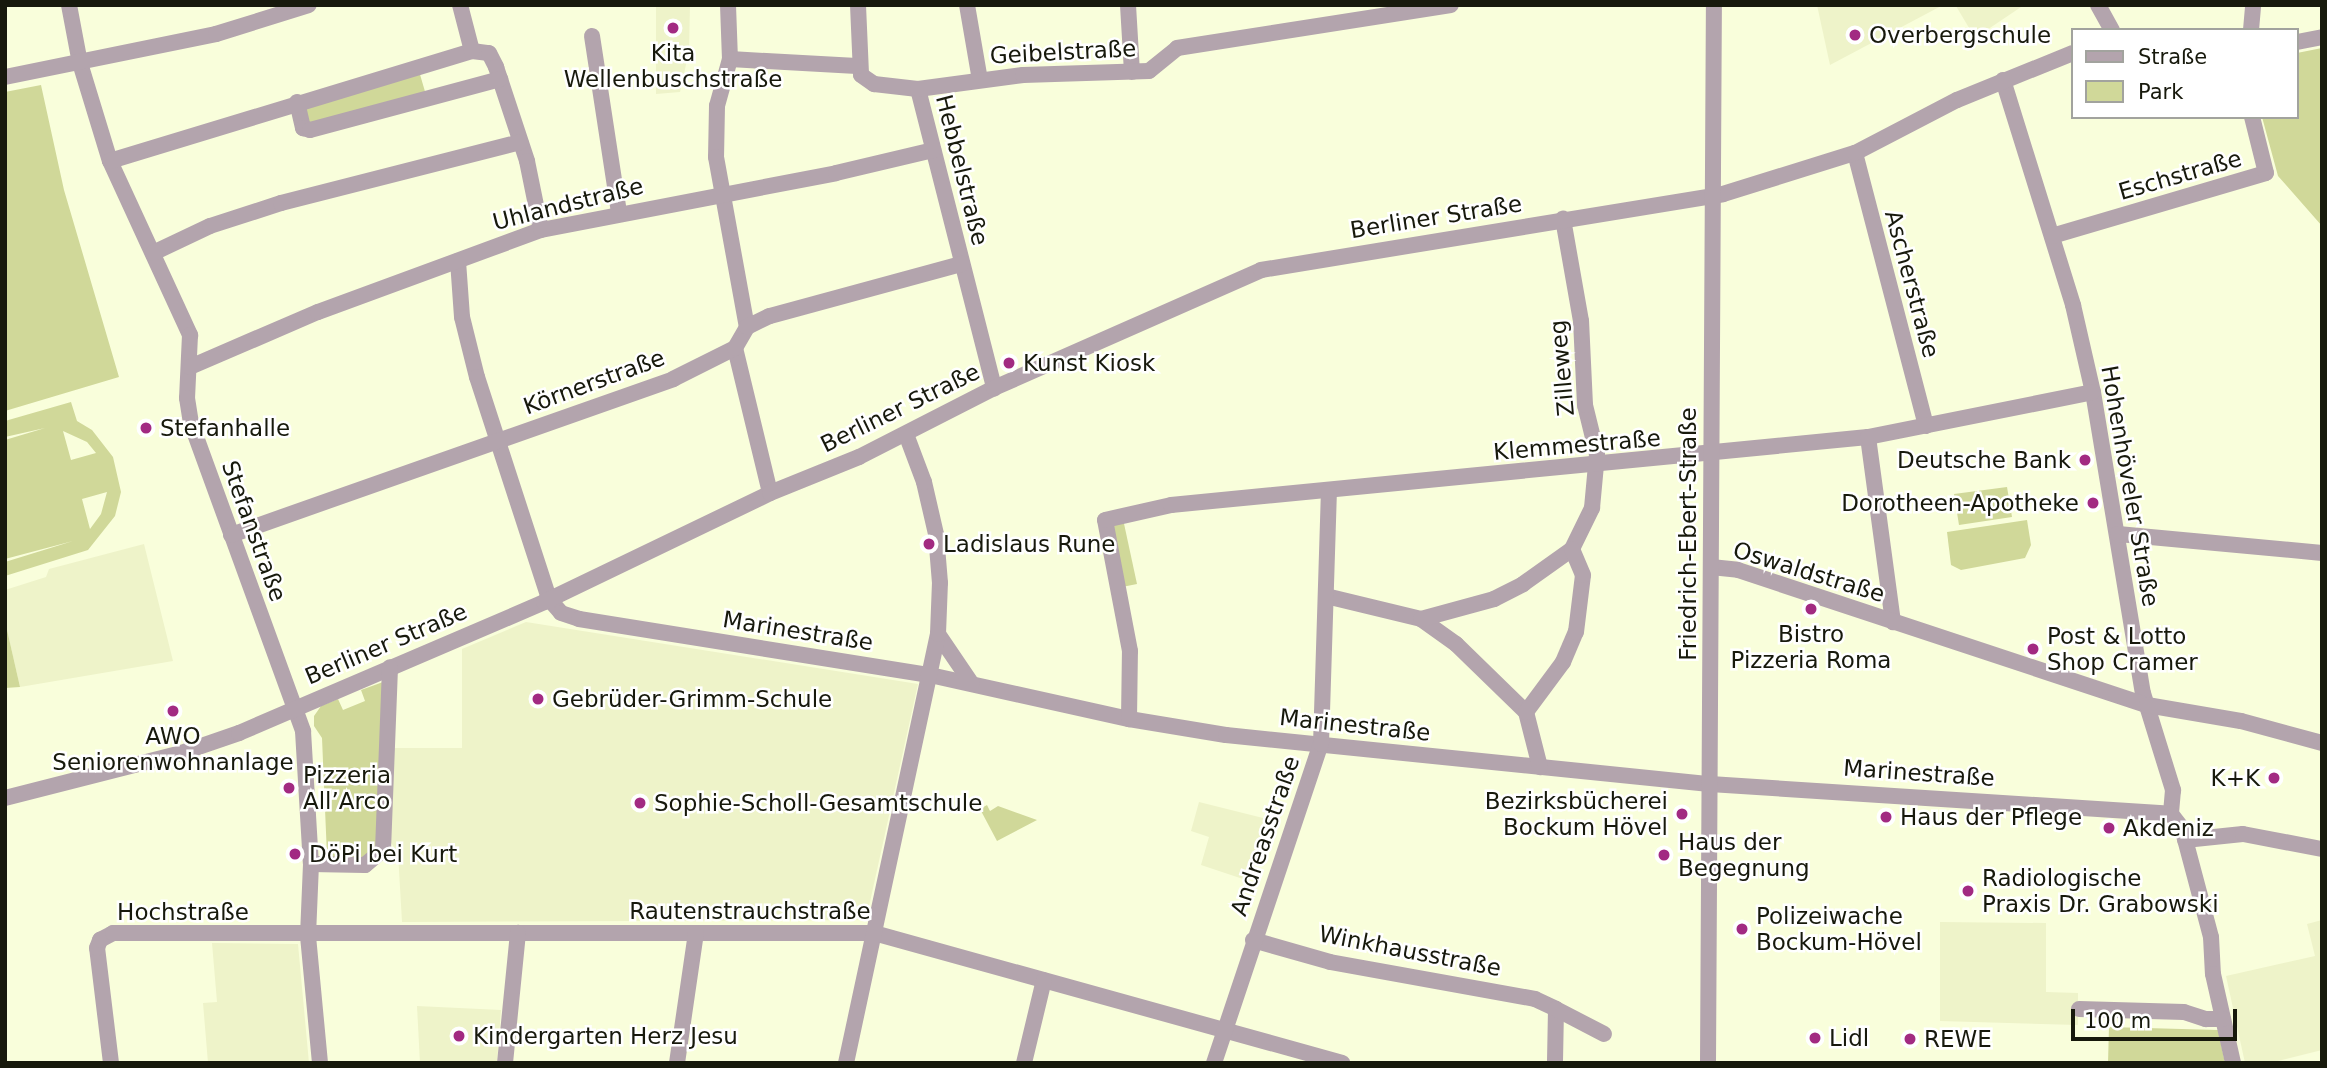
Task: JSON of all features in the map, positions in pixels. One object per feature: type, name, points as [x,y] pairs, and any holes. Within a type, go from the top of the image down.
[{"type":"street","name":"Stefanstraße","points":[[69,5],[80,63],[110,161],[190,335],[188,410],[306,745],[312,864],[309,936],[320,1063]]},
{"type":"street","points":[[5,77],[216,34],[309,5]]},
{"type":"street","points":[[460,5],[472,51]]},
{"type":"street","points":[[728,5],[730,59],[715,130],[722,193],[747,327]]},
{"type":"street","points":[[730,59],[857,66],[858,5]]},
{"type":"street","points":[[967,5],[980,80]]},
{"type":"street","points":[[1128,5],[1132,72]]},
{"type":"street","name":"Geibelstraße","points":[[918,89],[980,80],[1132,72],[1157,67],[1177,48],[1451,5]]},
{"type":"street","name":"Friedrich-Ebert-Straße","points":[[1708,1063],[1714,5]]},
{"type":"street","points":[[2098,5],[2111,28]]},
{"type":"street","points":[[2251,28],[2253,5]]},
{"type":"street","points":[[592,36],[619,213]]},
{"type":"street","points":[[2299,42],[2322,37]]},
{"type":"street","points":[[110,161],[472,51],[489,53],[520,142],[541,230]]},
{"type":"street","name":"Berliner Straße","points":[[5,798],[212,743],[549,599],[770,493],[906,434],[994,388],[1261,270],[1714,196],[1855,153],[2003,80],[2072,53]]},
{"type":"street","name":"Hebbelstraße","points":[[857,66],[874,84],[918,89],[994,388]]},
{"type":"street","points":[[297,102],[303,128],[310,130],[500,79]]},
{"type":"street","name":"Hohenhöveler Straße","points":[[2003,80],[2052,236],[2093,391],[2147,705],[2173,790],[2171,814],[2185,840],[2213,946],[2223,1019],[2233,1063]]},
{"type":"street","name":"Eschstraße","points":[[2052,236],[2266,173],[2252,119]]},
{"type":"street","points":[[153,253],[210,226],[281,203],[520,142]]},
{"type":"street","name":"Uhlandstraße","points":[[190,367],[318,312],[541,230],[836,173],[933,150]]},
{"type":"street","name":"Ascherstraße","points":[[1855,153],[1926,426]]},
{"type":"street","name":"Zilleweg","points":[[1421,620],[1494,598],[1523,584],[1572,549],[1592,508],[1598,467],[1585,405],[1581,321],[1563,219]]},
{"type":"street","points":[[458,261],[467,342],[549,599]]},
{"type":"street","points":[[770,493],[735,348],[747,327],[770,316],[961,264]]},
{"type":"street","name":"Körnerstraße","points":[[231,535],[673,379],[735,348]]},
{"type":"street","name":"Klemmestraße","points":[[1129,719],[1130,651],[1105,520],[1171,505],[1598,467],[1868,437],[2093,391]]},
{"type":"street","points":[[846,1063],[938,634],[940,583],[936,534],[924,482],[906,434]]},
{"type":"street","name":"Oswaldstraße","points":[[1868,437],[1893,622]]},
{"type":"street","name":"Andreasstraße","points":[[1214,1063],[1321,744],[1329,491]]},
{"type":"street","points":[[2118,534],[2322,553]]},
{"type":"street","points":[[1526,712],[1563,663],[1576,632],[1583,575],[1572,549]]},
{"type":"street","name":"Oswaldstraße","points":[[1711,567],[1738,570],[2147,705],[2241,721],[2322,743]]},
{"type":"street","points":[[1326,596],[1421,620],[1456,644],[1526,712],[1540,767]]},
{"type":"street","name":"Marinestraße","points":[[549,599],[561,612],[579,619],[930,675],[1129,719],[1321,744],[1710,784],[2171,814]]},
{"type":"street","points":[[938,634],[972,684]]},
{"type":"street","points":[[312,864],[365,864],[383,850],[390,667]]},
{"type":"street","points":[[2185,840],[2243,834],[2322,849]]},
{"type":"street","points":[[505,1063],[518,933]]},
{"type":"street","points":[[677,1063],[696,933]]},
{"type":"street","name":"Rautenstrauchstraße","points":[[309,936],[874,933],[1342,1063]]},
{"type":"street","name":"Hochstraße","points":[[111,1063],[97,948],[105,935],[309,936]]},
{"type":"street","name":"Winkhausstraße","points":[[1254,940],[1330,962],[1512,993],[1556,1009],[1604,1034]]},
{"type":"street","points":[[1024,1063],[1044,980]]},
{"type":"street","points":[[1555,1063],[1556,1009]]},
{"type":"street","points":[[2079,1009],[2184,1012],[2223,1019]]},
{"type":"shaded area","name":"Kita Wellenbuschstraße","points":[[656,5],[690,5],[689,51],[680,92],[656,94]]},
{"type":"shaded area","name":"Overbergschule","points":[[1817,5],[1943,5],[1830,65]]},
{"type":"shaded area","name":"Overbergschule","points":[[1957,5],[2024,5],[1975,38],[1956,6]]},
{"type":"shaded area","points":[[144,544],[173,661],[20,687],[5,621],[5,590],[46,577],[49,569]]},
{"type":"shaded area","name":"Sophie-Scholl-Gesamtschule","points":[[526,622],[918,684],[866,920],[402,922],[398,853],[387,837],[392,748],[462,748],[462,649]]},
{"type":"shaded area","points":[[1199,802],[1267,819],[1249,881],[1201,865],[1209,837],[1191,831]]},
{"type":"shaded area","points":[[2322,920],[2322,1050],[2270,1063],[2245,1063],[2226,976],[2315,956],[2307,924]]},
{"type":"shaded area","points":[[1940,922],[2046,923],[2046,992],[2078,993],[2078,1025],[1940,1021]]},
{"type":"shaded area","points":[[212,943],[298,944],[309,1063],[208,1063],[203,1003],[217,1002]]},
{"type":"shaded area","name":"Kindergarten Herz Jesu","points":[[417,1006],[501,1010],[497,1063],[420,1063]]},
{"type":"green space","points":[[2322,48],[2322,226],[2278,176],[2263,119],[2299,119],[2299,53]]},
{"type":"green space","points":[[419,71],[426,95],[308,123],[304,107]]},
{"type":"green space","points":[[41,85],[64,190],[119,377],[5,411],[5,92]]},
{"type":"green space","points":[[71,402],[77,421],[92,430],[113,457],[121,492],[115,516],[88,550],[5,576],[5,562],[73,541],[5,559],[5,440],[45,428],[5,437],[5,421]],"holes":[[[63,431],[87,442],[96,453],[71,460]],[[107,492],[101,514],[90,529],[82,499]]]},
{"type":"green space","points":[[2007,487],[2012,517],[1959,525],[1954,494]]},
{"type":"green space","points":[[1123,519],[1137,584],[1122,587],[1110,523]]},
{"type":"green space","points":[[2027,520],[2031,545],[2025,558],[1961,570],[1951,565],[1947,532]]},
{"type":"green space","points":[[5,621],[20,687],[5,688]]},
{"type":"green space","points":[[383,682],[376,845],[364,857],[333,859],[327,856],[322,738],[314,726],[314,716],[321,706],[338,699],[343,710],[365,701],[361,690]]},
{"type":"green space","points":[[987,805],[990,811],[998,806],[1037,820],[997,841],[980,809]]},
{"type":"green space","points":[[2109,1027],[2218,1030],[2225,1063],[2108,1063]]},
{"type":"place","name":"Kita Wellenbuschstraße","points":[[673,28]]},
{"type":"place","name":"Overbergschule","points":[[1855,35]]},
{"type":"place","name":"Kunst Kiosk","points":[[1009,363]]},
{"type":"place","name":"Stefanhalle","points":[[146,428]]},
{"type":"place","name":"Deutsche Bank","points":[[2085,460]]},
{"type":"place","name":"Dorotheen-Apotheke","points":[[2093,503]]},
{"type":"place","name":"Ladislaus Rune","points":[[929,544]]},
{"type":"place","name":"Bistro Pizzeria Roma","points":[[1811,609]]},
{"type":"place","name":"Post & Lotto Shop Cramer","points":[[2033,649]]},
{"type":"place","name":"Gebrüder-Grimm-Schule","points":[[538,699]]},
{"type":"place","name":"AWO Seniorenwohnanlage","points":[[173,711]]},
{"type":"place","name":"K+K","points":[[2274,778]]},
{"type":"place","name":"Pizzeria All’Arco","points":[[289,788]]},
{"type":"place","name":"Sophie-Scholl-Gesamtschule","points":[[640,803]]},
{"type":"place","name":"Bezirksbücherei Bockum Hövel","points":[[1682,814]]},
{"type":"place","name":"Haus der Pflege","points":[[1886,817]]},
{"type":"place","name":"Akdeniz","points":[[2109,828]]},
{"type":"place","name":"DöPi bei Kurt","points":[[295,854]]},
{"type":"place","name":"Haus der Begegnung","points":[[1664,855]]},
{"type":"place","name":"Radiologische Praxis Dr. Grabowski","points":[[1968,891]]},
{"type":"place","name":"Polizeiwache Bockum-Hövel","points":[[1742,929]]},
{"type":"place","name":"Kindergarten Herz Jesu","points":[[459,1036]]},
{"type":"place","name":"Lidl","points":[[1815,1038]]},
{"type":"place","name":"REWE","points":[[1910,1039]]}]
